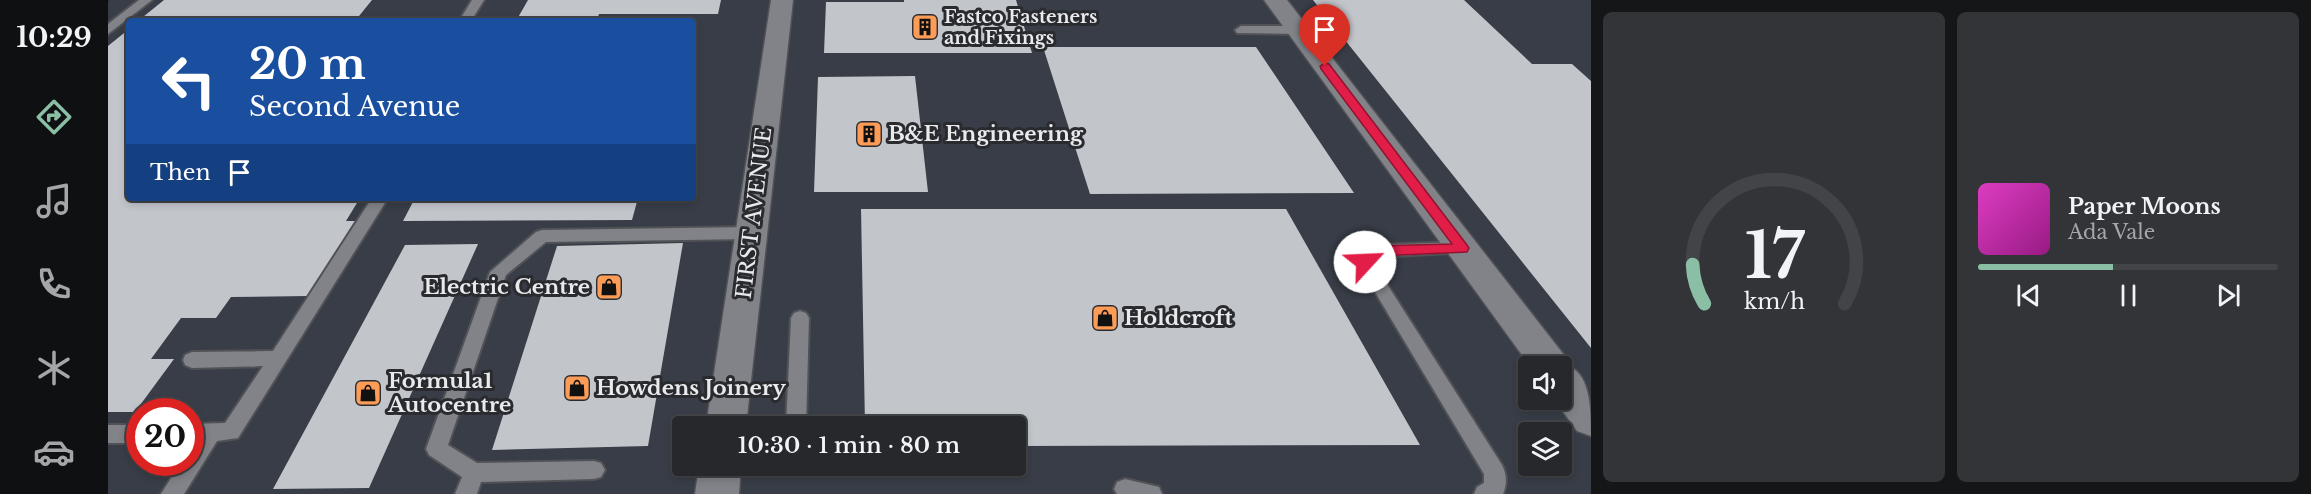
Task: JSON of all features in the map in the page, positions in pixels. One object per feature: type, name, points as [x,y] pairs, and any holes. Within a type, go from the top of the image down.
[{"type":"street","name":"FIRST AVENUE","points":[[727,416],[782,0]]},
{"type":"street","points":[[1275,0],[1543,356]]},
{"type":"street","points":[[1572,393],[1591,418]]},
{"type":"street","points":[[717,494],[719,476]]},
{"type":"lane","points":[[108,30],[146,0]]},
{"type":"lane","points":[[467,18],[478,0]]},
{"type":"lane","points":[[1241,30],[1298,30]]},
{"type":"lane","points":[[204,432],[231,432],[378,201]]},
{"type":"lane","points":[[594,470],[474,473],[436,449],[499,272],[542,236],[751,233]]},
{"type":"lane","points":[[1462,248],[1375,251],[1365,255],[1365,262],[1495,472],[1495,488],[1485,494]]},
{"type":"lane","points":[[796,416],[800,318]]},
{"type":"lane","points":[[192,360],[279,358]]},
{"type":"lane","points":[[172,494],[212,432]]},
{"type":"lane","points":[[108,434],[126,434]]},
{"type":"lane","points":[[466,494],[474,473]]},
{"type":"lane","points":[[1125,489],[1151,494]]},
{"type":"shaded area","points":[[111,0],[1591,0],[1591,494],[108,494],[108,2]]},
{"type":"building","points":[[164,0],[372,0],[357,18],[142,18]]},
{"type":"building","points":[[528,0],[721,0],[718,14],[599,14],[598,17],[518,18]]},
{"type":"building","name":"Fastco Fasteners and Fixings","points":[[904,0],[1016,0],[1032,53],[824,53],[826,2],[904,2]]},
{"type":"building","points":[[1313,0],[1464,0],[1532,64],[1572,64],[1591,81],[1591,348]]},
{"type":"building","points":[[126,31],[126,201],[358,201],[346,221],[355,221],[309,296],[231,297],[216,318],[181,318],[151,359],[174,359],[145,398],[126,398],[126,412],[108,412],[108,46]]},
{"type":"building","points":[[1043,47],[1256,47],[1354,193],[1090,194]]},
{"type":"building","name":"B&E Engineering","points":[[915,76],[928,192],[814,192],[818,77]]},
{"type":"building","points":[[413,201],[637,201],[632,220],[403,221]]},
{"type":"building","name":"Holdcroft","points":[[861,209],[1286,209],[1420,445],[1026,446],[1026,416],[865,416]]},
{"type":"building","points":[[683,243],[648,446],[492,450],[557,246]]},
{"type":"building","name":"Formula1 Autocentre","points":[[478,244],[369,488],[273,489],[405,245]]},
{"type":"place","name":"Fastco Fasteners and Fixings","points":[[925,27]]},
{"type":"place","name":"B&E Engineering","points":[[869,134]]},
{"type":"place","name":"Electric Centre","points":[[609,287]]},
{"type":"place","name":"Holdcroft","points":[[1105,318]]},
{"type":"place","name":"Howdens Joinery","points":[[577,388]]},
{"type":"place","name":"Formula1 Autocentre","points":[[368,393]]},
{"type":"route","points":[[1325,66],[1462,248],[1375,251],[1365,255],[1365,262]]}]
